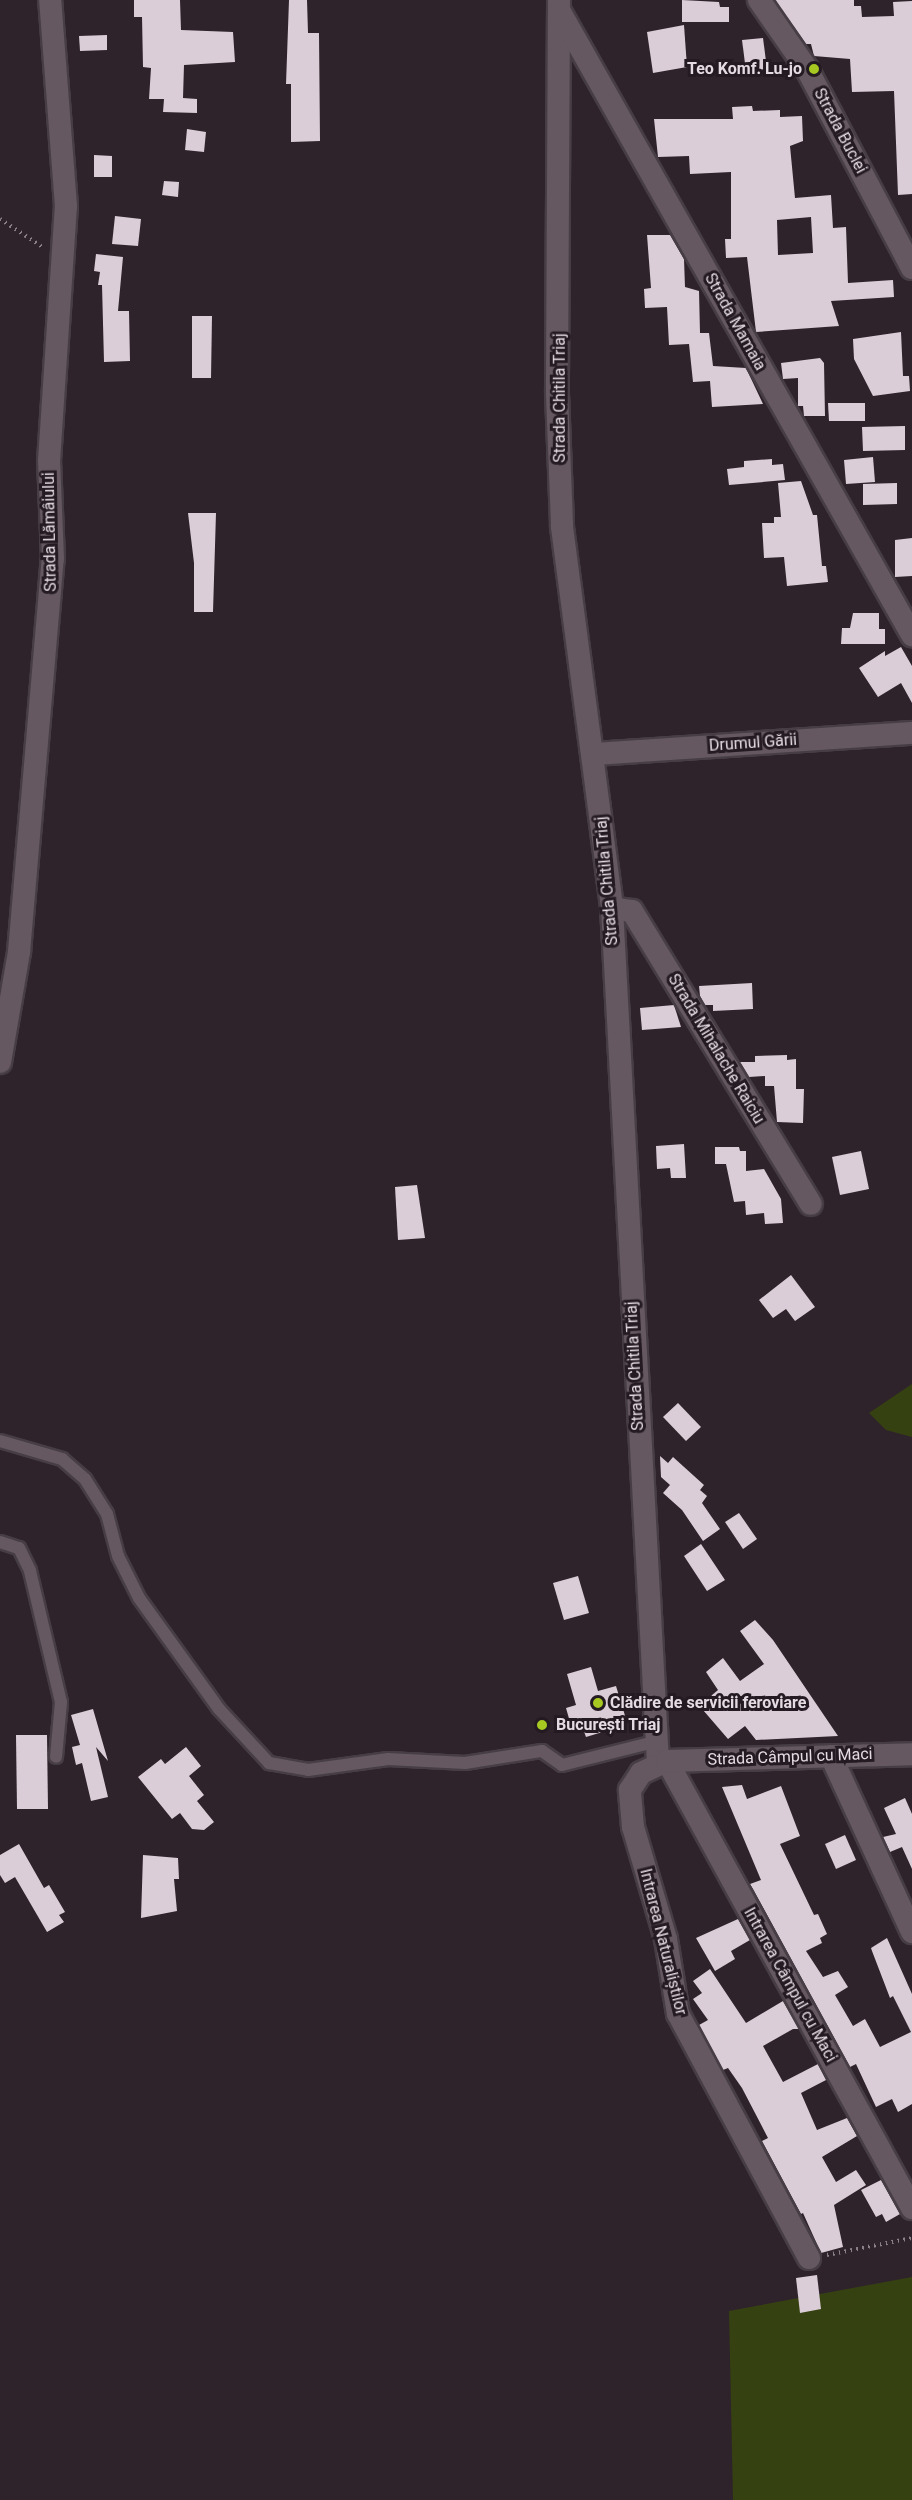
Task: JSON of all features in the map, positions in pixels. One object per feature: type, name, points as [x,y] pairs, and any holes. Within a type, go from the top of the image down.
[{"type":"street","name":"Strada Lămâiului","points":[[0,1062],[19,952],[49,629],[53,559],[49,461],[66,206],[50,0]]},
{"type":"street","name":"Strada Buclei","points":[[759,0],[807,69],[912,268]]},
{"type":"street","name":"Strada Mamaia","points":[[559,5],[912,635]]},
{"type":"street","name":"Strada Chitila Triaj","points":[[559,5],[557,394],[561,506],[570,609],[594,754],[612,908],[660,1756]]},
{"type":"street","name":"Drumul Gării","points":[[594,754],[912,733]]},
{"type":"street","name":"Strada Mihalache Raiciu","points":[[612,908],[632,911],[811,1204]]},
{"type":"street","name":"Strada Câmpul cu Maci","points":[[660,1756],[912,1754]]},
{"type":"street","name":"Intrarea Câmpul cu Maci","points":[[660,1756],[912,2208]]},
{"type":"street","name":"Intrarea Naturaliștilor","points":[[660,1756],[635,1780],[628,1804],[666,1940],[678,2014],[809,2258]]},
{"type":"street","points":[[831,1756],[912,1932]]},
{"type":"lane","points":[[0,1441],[62,1459],[85,1479],[107,1514],[118,1556],[140,1598],[219,1709],[256,1754],[268,1763],[295,1770],[325,1769],[388,1759],[465,1764],[542,1751],[562,1765],[660,1756]]},
{"type":"lane","points":[[0,1542],[19,1548],[30,1571],[61,1702],[56,1757]]},
{"type":"path","points":[[0,219],[63,260]]},
{"type":"path","points":[[809,2258],[912,2238]]},
{"type":"green space","points":[[912,1384],[912,1437],[886,1430],[869,1413]]},
{"type":"green space","points":[[912,2277],[912,2500],[733,2500],[729,2311]]},
{"type":"building","points":[[134,0],[180,0],[181,30],[233,32],[235,62],[184,65],[183,98],[197,99],[197,113],[163,112],[164,99],[149,99],[151,68],[143,67],[142,17],[134,17]]},
{"type":"building","points":[[289,0],[307,0],[308,33],[319,33],[320,141],[291,142],[291,84],[286,84]]},
{"type":"building","points":[[682,0],[719,2],[720,7],[729,7],[729,22],[682,22]]},
{"type":"building","points":[[775,0],[854,0],[854,6],[861,6],[862,17],[894,16],[893,2],[912,1],[912,194],[898,195],[894,91],[852,92],[850,59],[814,56],[811,44],[806,44]]},
{"type":"building","points":[[684,25],[687,67],[653,73],[647,32]]},
{"type":"building","points":[[107,35],[107,50],[80,51],[79,36]]},
{"type":"building","points":[[763,38],[767,69],[746,71],[742,40]]},
{"type":"building","points":[[752,106],[753,111],[780,110],[780,117],[802,116],[803,141],[790,146],[795,198],[831,195],[833,228],[846,227],[848,283],[893,280],[894,297],[831,301],[839,326],[756,332],[747,257],[726,258],[725,239],[731,239],[731,172],[690,174],[689,156],[658,157],[654,119],[733,119],[732,107]],"holes":[[[811,217],[813,253],[778,255],[777,220]]]},
{"type":"building","points":[[187,129],[206,132],[204,152],[185,150]]},
{"type":"building","points":[[94,155],[112,156],[112,177],[94,177]]},
{"type":"building","points":[[164,181],[179,182],[178,197],[162,195]]},
{"type":"building","points":[[115,216],[141,219],[138,246],[112,244]]},
{"type":"building","points":[[647,235],[670,235],[684,259],[685,287],[699,291],[700,333],[709,333],[713,366],[746,368],[763,404],[712,407],[710,381],[693,382],[689,344],[669,345],[667,307],[645,308],[644,289],[651,288]]},
{"type":"building","points":[[96,254],[123,257],[118,311],[129,311],[130,361],[104,362],[102,285],[98,285],[100,272],[94,271]]},
{"type":"building","points":[[192,316],[212,316],[211,378],[192,378]]},
{"type":"building","points":[[901,332],[903,376],[909,376],[910,391],[873,396],[854,359],[853,339]]},
{"type":"building","points":[[820,358],[824,363],[825,416],[804,416],[803,406],[798,406],[798,378],[783,379],[781,363]]},
{"type":"building","points":[[828,403],[865,403],[865,421],[829,421]]},
{"type":"building","points":[[905,426],[905,450],[863,451],[862,427]]},
{"type":"building","points":[[873,457],[875,482],[846,484],[844,460]]},
{"type":"building","points":[[772,459],[772,465],[783,464],[785,480],[729,485],[727,469],[744,467],[744,461]]},
{"type":"building","points":[[801,481],[813,515],[817,515],[822,566],[826,566],[828,582],[787,586],[784,557],[764,558],[762,523],[774,523],[774,517],[781,517],[778,483]]},
{"type":"building","points":[[897,483],[897,504],[863,505],[863,484]]},
{"type":"building","points":[[188,513],[216,513],[213,612],[194,612],[194,563]]},
{"type":"building","points":[[912,538],[912,576],[895,577],[895,540]]},
{"type":"building","points":[[853,613],[879,613],[879,629],[885,629],[885,644],[841,644],[842,628],[850,628]]},
{"type":"building","points":[[901,647],[912,666],[912,703],[901,683],[878,697],[859,668],[885,651],[885,656]]},
{"type":"building","points":[[752,983],[753,1009],[713,1011],[713,1005],[705,1005],[700,996],[699,986]]},
{"type":"building","points":[[674,1005],[681,1027],[642,1030],[640,1008]]},
{"type":"building","points":[[787,1055],[787,1060],[796,1059],[796,1089],[804,1089],[803,1123],[777,1122],[774,1086],[765,1086],[765,1076],[749,1077],[740,1062],[755,1062],[755,1056]]},
{"type":"building","points":[[684,1144],[686,1178],[671,1178],[670,1168],[657,1169],[656,1146]]},
{"type":"building","points":[[715,1147],[739,1147],[740,1151],[746,1151],[746,1171],[764,1169],[781,1199],[783,1223],[765,1224],[764,1213],[746,1215],[745,1201],[734,1202],[726,1164],[715,1164]]},
{"type":"building","points":[[861,1151],[869,1189],[840,1195],[832,1157]]},
{"type":"building","points":[[417,1185],[425,1238],[398,1240],[395,1187]]},
{"type":"building","points":[[791,1275],[815,1307],[795,1321],[786,1309],[773,1318],[759,1300]]},
{"type":"building","points":[[678,1403],[701,1427],[686,1441],[663,1417]]},
{"type":"building","points":[[660,1456],[668,1463],[673,1457],[704,1485],[700,1490],[707,1496],[702,1503],[720,1529],[703,1541],[682,1510],[663,1493],[670,1485],[661,1477]]},
{"type":"building","points":[[739,1513],[757,1539],[743,1549],[725,1522]]},
{"type":"building","points":[[701,1544],[725,1580],[707,1591],[684,1556]]},
{"type":"building","points":[[578,1576],[589,1613],[564,1620],[553,1583]]},
{"type":"building","points":[[755,1620],[773,1640],[838,1736],[756,1740],[745,1726],[728,1739],[703,1710],[709,1706],[705,1701],[718,1690],[706,1672],[723,1658],[740,1681],[764,1664],[740,1631]]},
{"type":"building","name":"Clădire de servicii feroviare","points":[[591,1667],[598,1691],[616,1686],[626,1719],[607,1724],[609,1730],[586,1737],[582,1726],[572,1729],[566,1708],[576,1705],[567,1674]]},
{"type":"building","points":[[93,1709],[108,1761],[96,1747],[108,1797],[91,1801],[82,1763],[76,1765],[72,1747],[80,1745],[71,1715]]},
{"type":"building","points":[[16,1735],[47,1735],[48,1809],[17,1809]]},
{"type":"building","points":[[186,1747],[201,1766],[189,1776],[204,1795],[197,1801],[214,1822],[204,1830],[192,1829],[180,1813],[172,1819],[138,1777],[161,1759],[165,1764]]},
{"type":"building","points":[[742,1785],[747,1799],[781,1786],[800,1836],[780,1844],[814,1915],[818,1914],[827,1934],[820,1938],[822,1943],[806,1951],[823,1977],[838,1971],[848,1987],[835,1995],[853,2026],[865,2019],[880,2047],[911,2032],[893,1996],[890,1998],[871,1948],[887,1938],[912,1994],[912,2104],[898,2112],[892,2099],[876,2107],[856,2064],[850,2067],[750,1884],[761,1880],[722,1787]]},
{"type":"building","points":[[905,1798],[912,1814],[912,1869],[902,1847],[890,1852],[883,1837],[896,1834],[884,1808]]},
{"type":"building","points":[[845,1835],[856,1860],[836,1869],[825,1844]]},
{"type":"building","points":[[19,1844],[44,1888],[49,1885],[65,1912],[59,1915],[64,1922],[47,1932],[15,1877],[5,1883],[0,1875],[0,1855]]},
{"type":"building","points":[[143,1855],[178,1858],[179,1879],[174,1879],[177,1911],[141,1918]]},
{"type":"building","points":[[738,1919],[750,1940],[731,1951],[735,1959],[715,1971],[696,1938]]},
{"type":"building","points":[[710,1969],[746,2023],[783,2001],[799,2029],[793,2029],[763,2046],[783,2082],[818,2064],[826,2080],[801,2093],[817,2130],[847,2118],[857,2136],[822,2157],[836,2182],[856,2170],[866,2185],[834,2205],[843,2247],[821,2253],[803,2213],[801,2214],[762,2141],[768,2138],[742,2088],[728,2068],[723,2070],[699,2025],[708,2020],[693,1999],[702,1993],[693,1981]]},
{"type":"building","points":[[881,2180],[900,2214],[886,2222],[882,2214],[876,2217],[861,2190]]},
{"type":"building","points":[[817,2275],[821,2309],[800,2313],[796,2278]]},
{"type":"place","name":"Teo Komf. Lu-jo","points":[[814,69]]},
{"type":"place","name":"Clădire de servicii feroviare","points":[[598,1703]]},
{"type":"place","name":"București Triaj","points":[[542,1725]]}]
